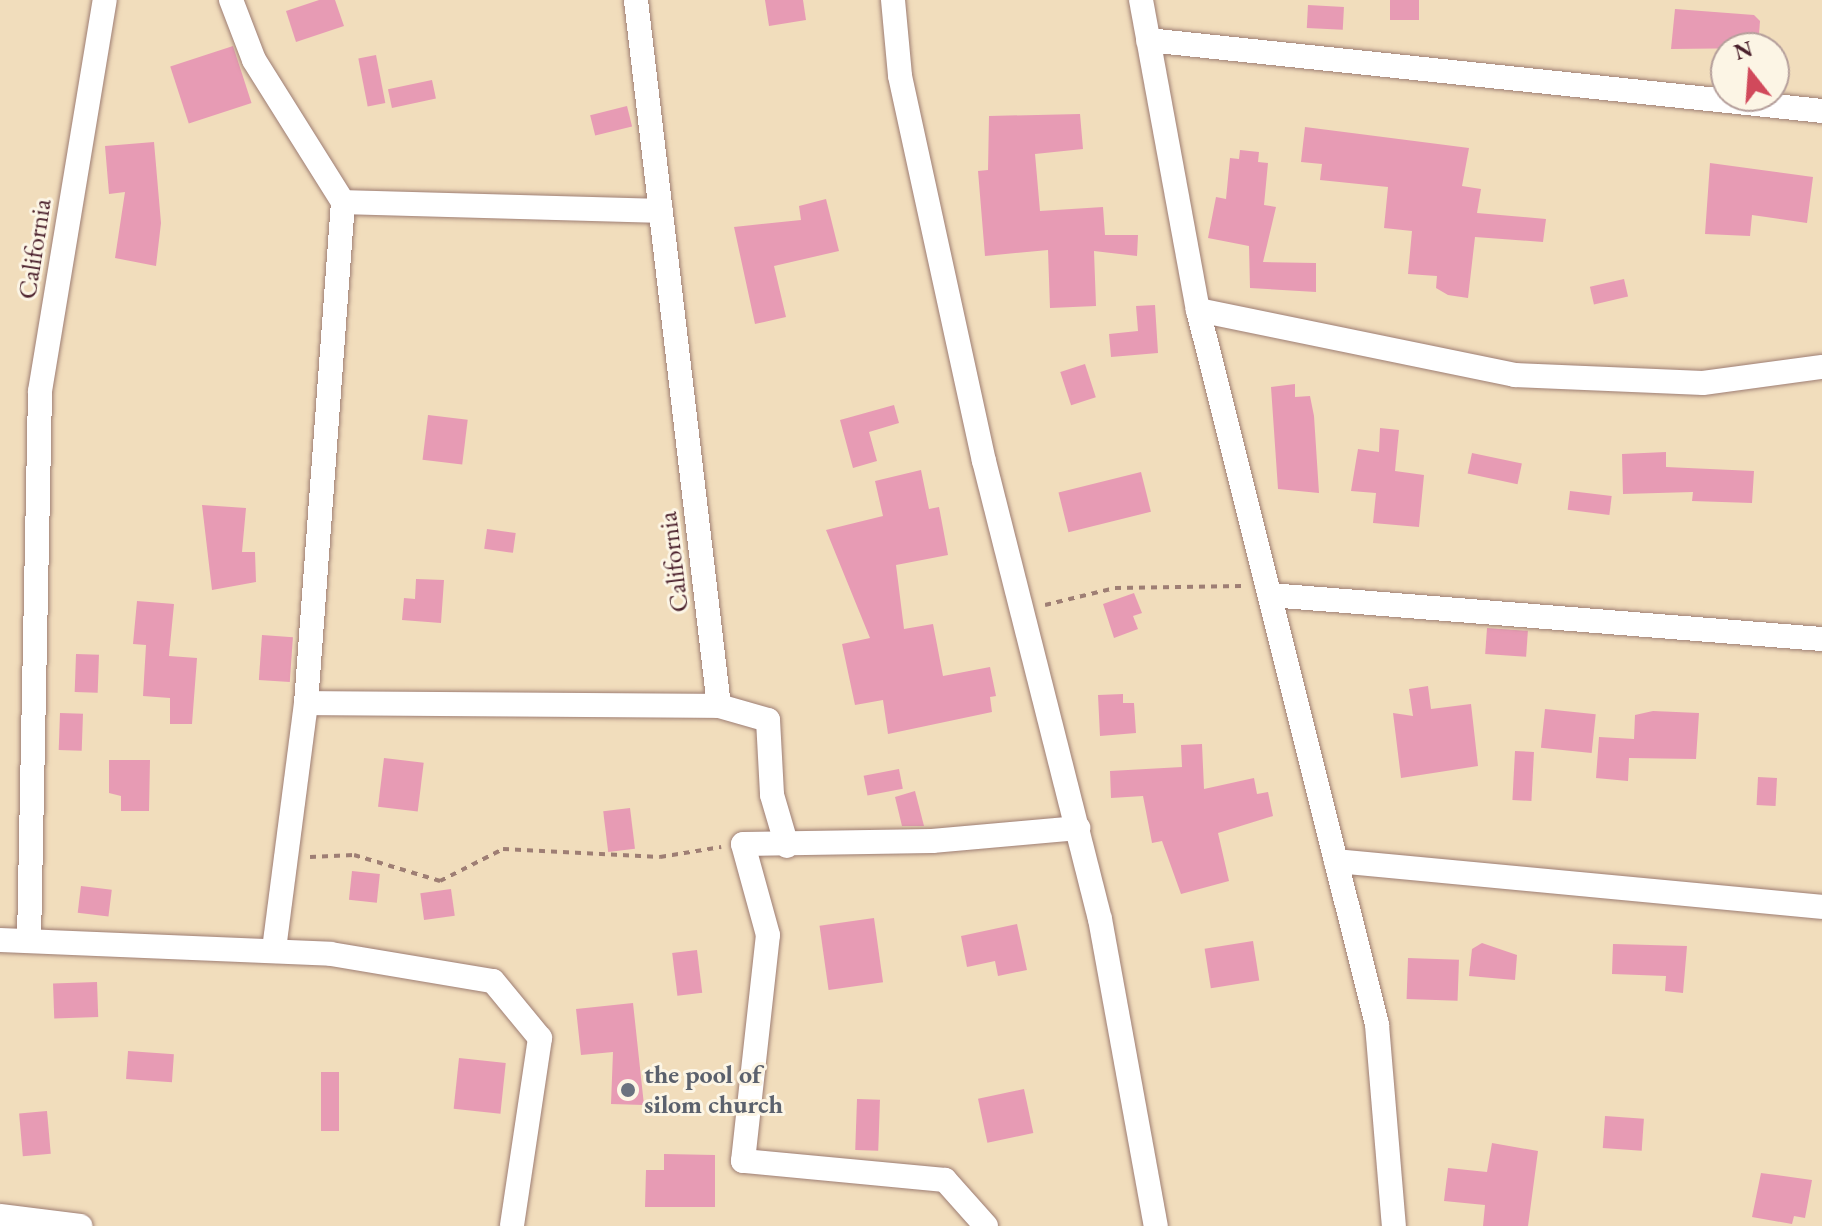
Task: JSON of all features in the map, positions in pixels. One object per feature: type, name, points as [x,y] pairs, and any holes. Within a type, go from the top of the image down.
[{"type":"street","name":"California","points":[[29,940],[40,391],[105,0]]},
{"type":"street","points":[[231,0],[254,60],[343,202],[306,703],[274,951]]},
{"type":"street","name":"California","points":[[636,0],[719,706]]},
{"type":"street","points":[[893,0],[900,76],[1020,611],[1078,828],[1156,1226]]},
{"type":"street","points":[[1141,0],[1198,310],[1377,1025],[1394,1226]]},
{"type":"street","points":[[1148,40],[1822,111]]},
{"type":"street","points":[[343,202],[661,211]]},
{"type":"street","points":[[1198,310],[1514,375],[1703,383],[1822,367]]},
{"type":"street","points":[[1269,591],[1822,639]]},
{"type":"street","points":[[306,703],[719,706],[768,720],[772,795],[787,846]]},
{"type":"street","points":[[986,1226],[945,1180],[743,1161],[768,935],[743,844],[787,846],[1078,828]]},
{"type":"street","points":[[1336,861],[1822,907]]},
{"type":"street","points":[[0,940],[274,951],[493,981],[540,1038],[512,1226]]},
{"type":"street","points":[[0,1216],[80,1226]]},
{"type":"path","points":[[1020,611],[1115,588],[1269,591]]},
{"type":"path","points":[[286,858],[354,855],[440,881],[503,849],[660,857],[743,844]]},
{"type":"building","points":[[319,0],[335,0],[344,26],[296,42],[286,11]]},
{"type":"building","points":[[765,0],[803,0],[806,20],[769,26]]},
{"type":"building","points":[[1390,0],[1419,0],[1419,20],[1390,20]]},
{"type":"building","points":[[1308,5],[1344,7],[1343,30],[1307,28]]},
{"type":"building","points":[[1675,9],[1754,15],[1760,21],[1759,32],[1710,32],[1710,49],[1671,49]]},
{"type":"building","points":[[233,46],[252,103],[189,123],[170,66]]},
{"type":"building","points":[[376,55],[385,103],[368,107],[358,58]]},
{"type":"building","points":[[432,80],[436,99],[392,108],[388,89]]},
{"type":"building","points":[[627,106],[632,126],[595,136],[590,115]]},
{"type":"building","points":[[1080,114],[1083,149],[1035,154],[1040,211],[1103,207],[1105,235],[1138,235],[1137,256],[1094,251],[1096,306],[1050,308],[1048,250],[985,256],[978,171],[988,170],[989,116]]},
{"type":"building","points":[[1305,127],[1469,148],[1462,186],[1481,189],[1477,213],[1546,219],[1543,242],[1475,237],[1468,298],[1448,295],[1436,288],[1437,276],[1408,274],[1412,231],[1384,228],[1388,187],[1320,180],[1322,164],[1301,162]]},
{"type":"building","points":[[154,142],[161,223],[156,266],[115,258],[125,192],[109,194],[105,146]]},
{"type":"building","points":[[1240,150],[1259,152],[1258,162],[1268,163],[1264,205],[1276,207],[1263,262],[1316,263],[1316,292],[1250,288],[1249,246],[1208,238],[1216,197],[1226,199],[1230,158],[1239,159]]},
{"type":"building","points":[[1710,163],[1813,177],[1807,223],[1752,215],[1750,236],[1705,234]]},
{"type":"building","points":[[826,199],[839,251],[774,266],[786,317],[755,324],[734,227],[801,220],[799,206]]},
{"type":"building","points":[[1624,279],[1628,297],[1594,304],[1590,287]]},
{"type":"building","points":[[1155,305],[1158,353],[1111,357],[1109,334],[1138,331],[1136,306]]},
{"type":"building","points":[[1085,364],[1096,397],[1071,405],[1060,372]]},
{"type":"building","points":[[1295,384],[1295,397],[1310,396],[1319,493],[1278,489],[1271,387]]},
{"type":"building","points":[[894,405],[899,423],[869,432],[877,461],[853,468],[840,420]]},
{"type":"building","points":[[428,415],[468,420],[462,465],[423,460]]},
{"type":"building","points":[[1380,428],[1399,430],[1395,471],[1424,475],[1419,527],[1373,523],[1376,493],[1351,491],[1358,449],[1379,452]]},
{"type":"building","points":[[1666,452],[1666,467],[1754,471],[1752,503],[1692,501],[1693,492],[1623,494],[1622,454]]},
{"type":"building","points":[[1472,453],[1522,464],[1518,484],[1468,474]]},
{"type":"building","points":[[921,470],[929,509],[939,507],[948,555],[896,565],[904,629],[933,624],[943,676],[990,667],[996,696],[990,697],[992,712],[888,734],[883,700],[855,705],[842,644],[870,638],[826,530],[883,516],[875,481]]},
{"type":"building","points":[[1141,472],[1151,512],[1068,532],[1059,493]]},
{"type":"building","points":[[1570,491],[1612,496],[1609,515],[1568,510]]},
{"type":"building","points":[[202,505],[246,508],[242,552],[255,552],[256,582],[212,590]]},
{"type":"building","points":[[487,529],[516,533],[513,553],[484,549]]},
{"type":"building","points":[[416,579],[444,580],[441,623],[402,620],[404,598],[415,599]]},
{"type":"building","points":[[1134,593],[1142,613],[1133,616],[1138,629],[1114,638],[1103,604]]},
{"type":"building","points":[[137,601],[174,604],[169,656],[197,658],[192,724],[170,724],[170,698],[143,696],[146,645],[133,644]]},
{"type":"building","points":[[1487,628],[1528,631],[1526,657],[1485,654]]},
{"type":"building","points":[[262,635],[293,637],[290,682],[259,680]]},
{"type":"building","points":[[76,654],[99,655],[98,693],[75,692]]},
{"type":"building","points":[[1428,686],[1431,709],[1471,704],[1478,766],[1401,778],[1393,713],[1413,716],[1409,689]]},
{"type":"building","points":[[1123,694],[1123,703],[1134,703],[1136,733],[1100,736],[1098,695]]},
{"type":"building","points":[[1545,709],[1596,714],[1592,753],[1541,748]]},
{"type":"building","points":[[1653,711],[1699,713],[1696,759],[1629,758],[1628,781],[1596,778],[1599,737],[1634,739],[1635,715]]},
{"type":"building","points":[[60,713],[83,714],[82,751],[59,750]]},
{"type":"building","points":[[1202,744],[1204,789],[1254,778],[1257,794],[1268,792],[1273,816],[1218,833],[1229,881],[1181,894],[1162,841],[1152,843],[1143,796],[1111,798],[1110,771],[1182,767],[1181,745]]},
{"type":"building","points":[[1515,751],[1534,752],[1531,801],[1512,800]]},
{"type":"building","points":[[384,758],[424,763],[418,812],[378,807]]},
{"type":"building","points":[[109,760],[150,760],[149,811],[121,811],[121,796],[109,793]]},
{"type":"building","points":[[899,769],[903,789],[867,796],[864,776]]},
{"type":"building","points":[[1758,777],[1777,778],[1776,806],[1757,805]]},
{"type":"building","points":[[915,791],[924,826],[902,826],[895,797]]},
{"type":"building","points":[[630,808],[635,849],[608,852],[603,811]]},
{"type":"building","points":[[352,871],[380,874],[377,903],[349,900]]},
{"type":"building","points":[[81,886],[112,890],[108,917],[78,913]]},
{"type":"building","points":[[451,889],[455,916],[424,920],[420,893]]},
{"type":"building","points":[[874,918],[883,982],[829,990],[820,926]]},
{"type":"building","points":[[1017,924],[1027,970],[998,976],[995,961],[967,967],[961,936]]},
{"type":"building","points":[[1253,941],[1259,981],[1211,988],[1205,949]]},
{"type":"building","points":[[1482,943],[1517,955],[1515,980],[1469,976],[1472,949]]},
{"type":"building","points":[[1613,944],[1687,946],[1683,993],[1665,991],[1666,976],[1612,974]]},
{"type":"building","points":[[697,950],[702,993],[677,996],[672,953]]},
{"type":"building","points":[[1408,958],[1459,960],[1458,1001],[1407,999]]},
{"type":"building","points":[[97,982],[98,1017],[54,1019],[53,984]]},
{"type":"building","points":[[633,1003],[644,1105],[611,1104],[613,1052],[581,1055],[576,1009]]},
{"type":"building","points":[[128,1051],[174,1054],[172,1082],[126,1079]]},
{"type":"building","points":[[459,1058],[506,1063],[500,1114],[454,1109]]},
{"type":"building","points":[[321,1072],[339,1072],[339,1131],[321,1131]]},
{"type":"building","points":[[1024,1089],[1033,1133],[987,1143],[978,1099]]},
{"type":"building","points":[[857,1099],[880,1100],[878,1151],[855,1150]]},
{"type":"building","points":[[47,1111],[51,1154],[23,1156],[19,1113]]},
{"type":"building","points":[[1605,1116],[1644,1119],[1642,1151],[1603,1148]]},
{"type":"building","points":[[1492,1143],[1538,1151],[1528,1226],[1483,1226],[1485,1205],[1444,1201],[1448,1168],[1487,1172]]},
{"type":"building","points":[[664,1154],[715,1155],[715,1207],[645,1207],[646,1170],[664,1170]]},
{"type":"building","points":[[1761,1173],[1812,1180],[1805,1218],[1794,1216],[1792,1224],[1752,1217]]},
{"type":"place","name":"the pool of silom church","points":[[628,1090]]}]
